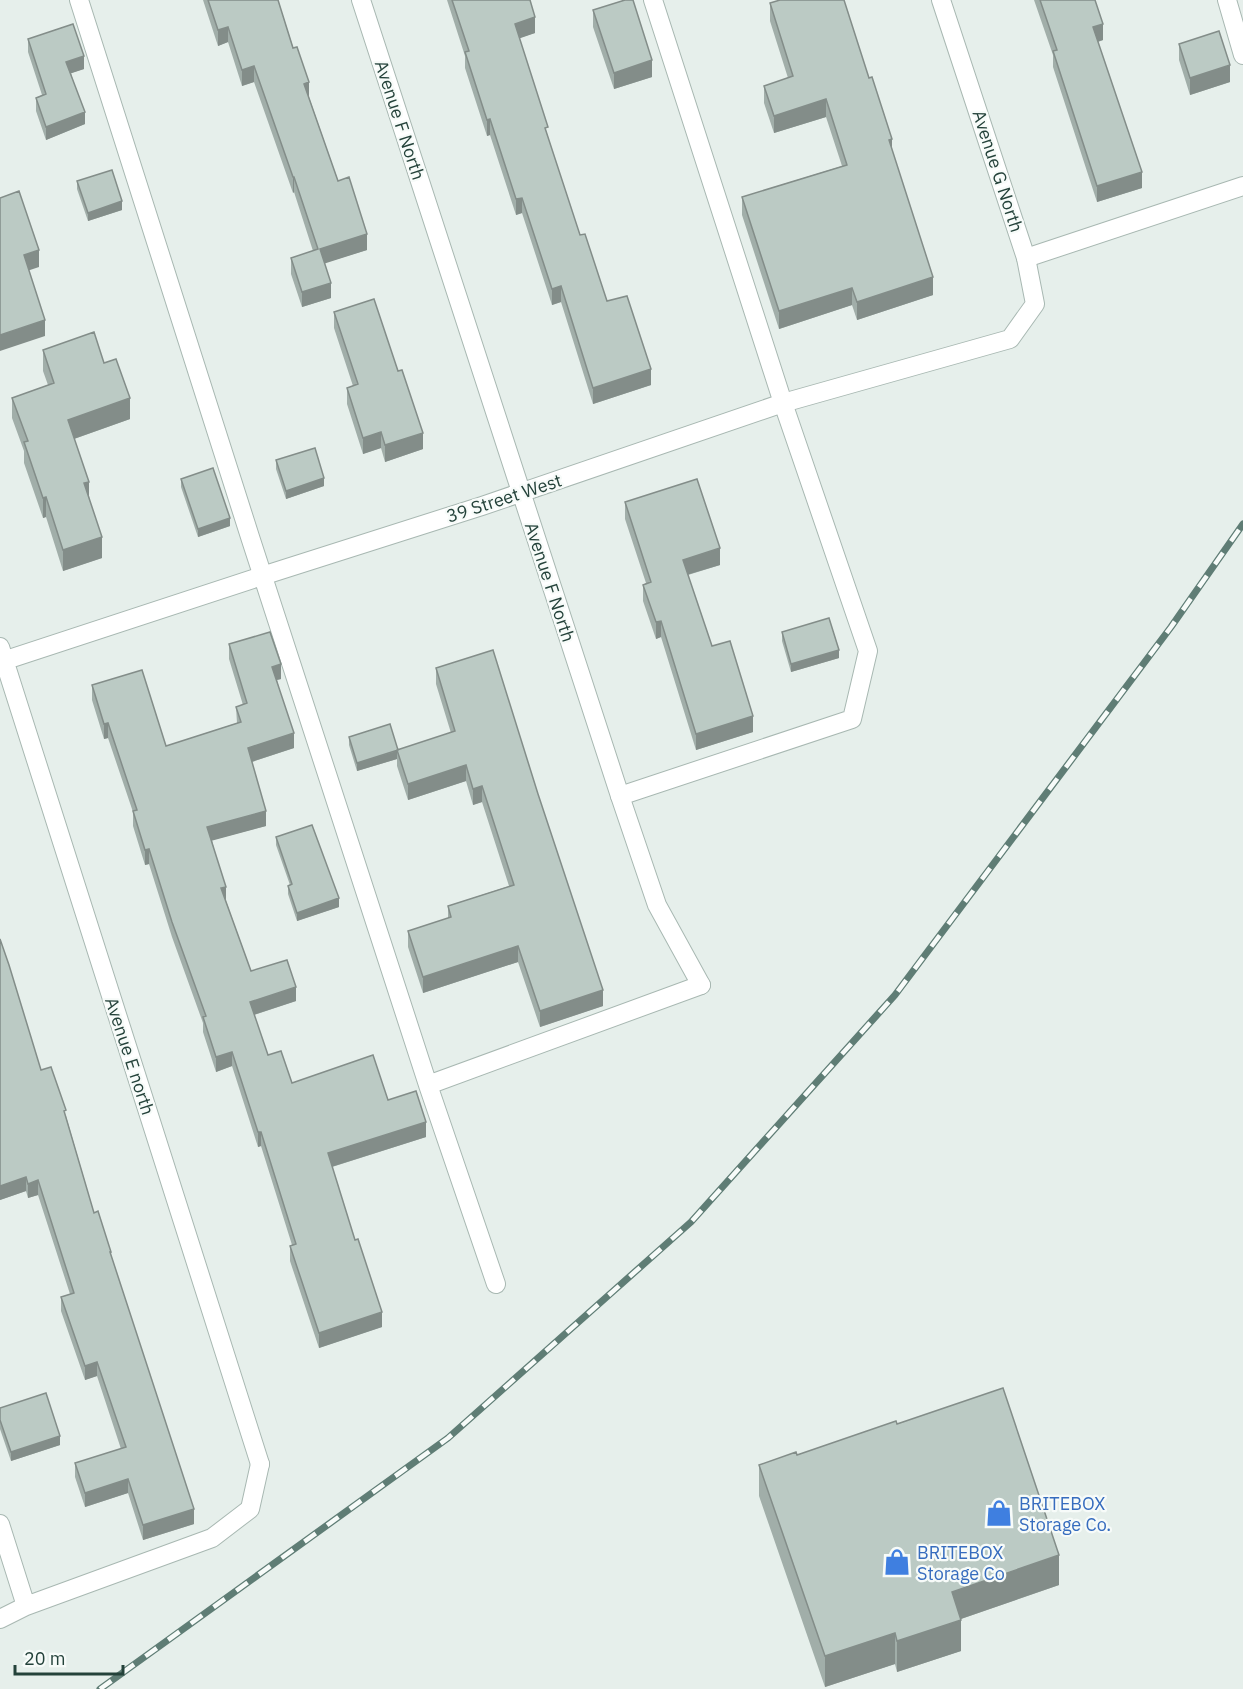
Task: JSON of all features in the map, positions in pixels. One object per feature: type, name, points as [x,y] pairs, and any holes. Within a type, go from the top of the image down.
[{"type":"street","points":[[79,0],[262,576],[428,1085],[496,1284]]},
{"type":"street","name":"Avenue F North","points":[[361,0],[657,905],[701,985],[428,1085]]},
{"type":"street","points":[[620,796],[852,719],[868,651],[783,403],[653,0]]},
{"type":"street","name":"Avenue G North","points":[[941,0],[1026,258],[1035,304],[1010,339]]},
{"type":"street","points":[[1227,0],[1243,55]]},
{"type":"street","points":[[1026,258],[1243,186]]},
{"type":"street","name":"39 Street West","points":[[1,656],[521,493],[783,403],[1010,339]]},
{"type":"street","name":"Avenue E north","points":[[1,656],[260,1464],[250,1509],[212,1538],[26,1606]]},
{"type":"street","points":[[0,1524],[26,1606],[0,1619]]},
{"type":"building","points":[[208,0],[278,0],[293,48],[297,47],[309,82],[304,84],[338,181],[349,177],[367,234],[320,249],[331,283],[302,292],[291,258],[318,249],[254,66],[242,70],[228,27],[218,30]]},
{"type":"building","points":[[452,0],[530,0],[535,17],[515,24],[548,127],[545,128],[580,235],[585,234],[607,301],[627,296],[651,369],[593,388],[561,286],[552,289],[522,198],[516,199],[490,119],[487,120],[465,52],[469,51]]},
{"type":"building","points":[[625,0],[633,0],[652,60],[614,73],[593,10]]},
{"type":"building","points":[[780,0],[844,0],[869,78],[872,77],[892,139],[889,140],[933,277],[857,302],[852,288],[779,311],[742,197],[847,165],[826,99],[774,116],[764,86],[793,76],[770,3]]},
{"type":"building","points":[[1040,0],[1095,0],[1103,24],[1093,27],[1142,172],[1097,186],[1053,51],[1057,50]]},
{"type":"building","points":[[73,24],[84,56],[66,62],[85,112],[46,127],[36,98],[46,94],[28,39]]},
{"type":"building","points":[[1219,31],[1230,65],[1190,78],[1179,44]]},
{"type":"building","points":[[112,170],[122,201],[88,213],[77,181]]},
{"type":"building","points":[[19,191],[39,250],[24,255],[45,320],[0,335],[0,198]]},
{"type":"building","points":[[374,299],[398,371],[402,370],[423,433],[385,445],[381,432],[363,438],[347,388],[358,384],[334,312]]},
{"type":"building","points":[[94,332],[104,363],[116,359],[130,398],[68,420],[89,482],[84,483],[102,537],[63,550],[46,497],[43,498],[24,442],[28,441],[12,398],[54,383],[43,350]]},
{"type":"building","points":[[315,448],[324,478],[286,491],[276,460]]},
{"type":"building","points":[[213,468],[230,518],[198,529],[181,479]]},
{"type":"building","points":[[697,479],[720,548],[683,560],[712,646],[730,641],[753,716],[696,734],[661,621],[656,622],[643,585],[651,582],[625,502]]},
{"type":"building","points":[[829,618],[839,650],[791,664],[782,632]]},
{"type":"building","points":[[270,632],[281,664],[272,667],[294,733],[248,748],[266,811],[207,827],[226,887],[221,888],[251,971],[287,960],[296,987],[250,1002],[268,1055],[281,1051],[292,1083],[373,1055],[388,1100],[416,1091],[426,1122],[328,1153],[355,1240],[358,1239],[382,1312],[319,1333],[290,1246],[296,1244],[261,1132],[258,1132],[232,1052],[216,1057],[203,1017],[206,1016],[172,922],[149,849],[145,850],[133,811],[137,810],[108,723],[104,724],[92,685],[142,670],[166,746],[241,722],[236,707],[247,703],[229,644]]},
{"type":"building","points":[[493,650],[603,990],[540,1011],[518,946],[423,977],[408,931],[451,917],[448,906],[514,885],[482,786],[473,789],[466,765],[408,784],[397,750],[455,731],[436,668]]},
{"type":"building","points":[[390,724],[398,750],[357,763],[349,737]]},
{"type":"building","points":[[312,825],[339,898],[297,913],[288,886],[292,884],[276,837]]},
{"type":"building","points":[[0,939],[41,1070],[51,1067],[66,1110],[64,1111],[94,1213],[98,1211],[194,1509],[143,1525],[128,1479],[85,1493],[75,1463],[126,1447],[97,1362],[85,1366],[61,1297],[74,1293],[38,1180],[28,1184],[26,1177],[0,1186]]},
{"type":"building","points":[[1003,1388],[1059,1555],[952,1592],[961,1620],[897,1641],[895,1633],[825,1656],[759,1465],[796,1452],[797,1455],[896,1421],[897,1424]]},
{"type":"building","points":[[46,1393],[60,1436],[11,1452],[0,1420],[0,1408]]},
{"type":"railway","points":[[100,1689],[448,1438],[691,1222],[895,995],[1171,627],[1243,524]]},
{"type":"place","name":"BRITEBOX Storage Co.","points":[[999,1513]]},
{"type":"place","name":"BRITEBOX Storage Co","points":[[897,1562]]}]
